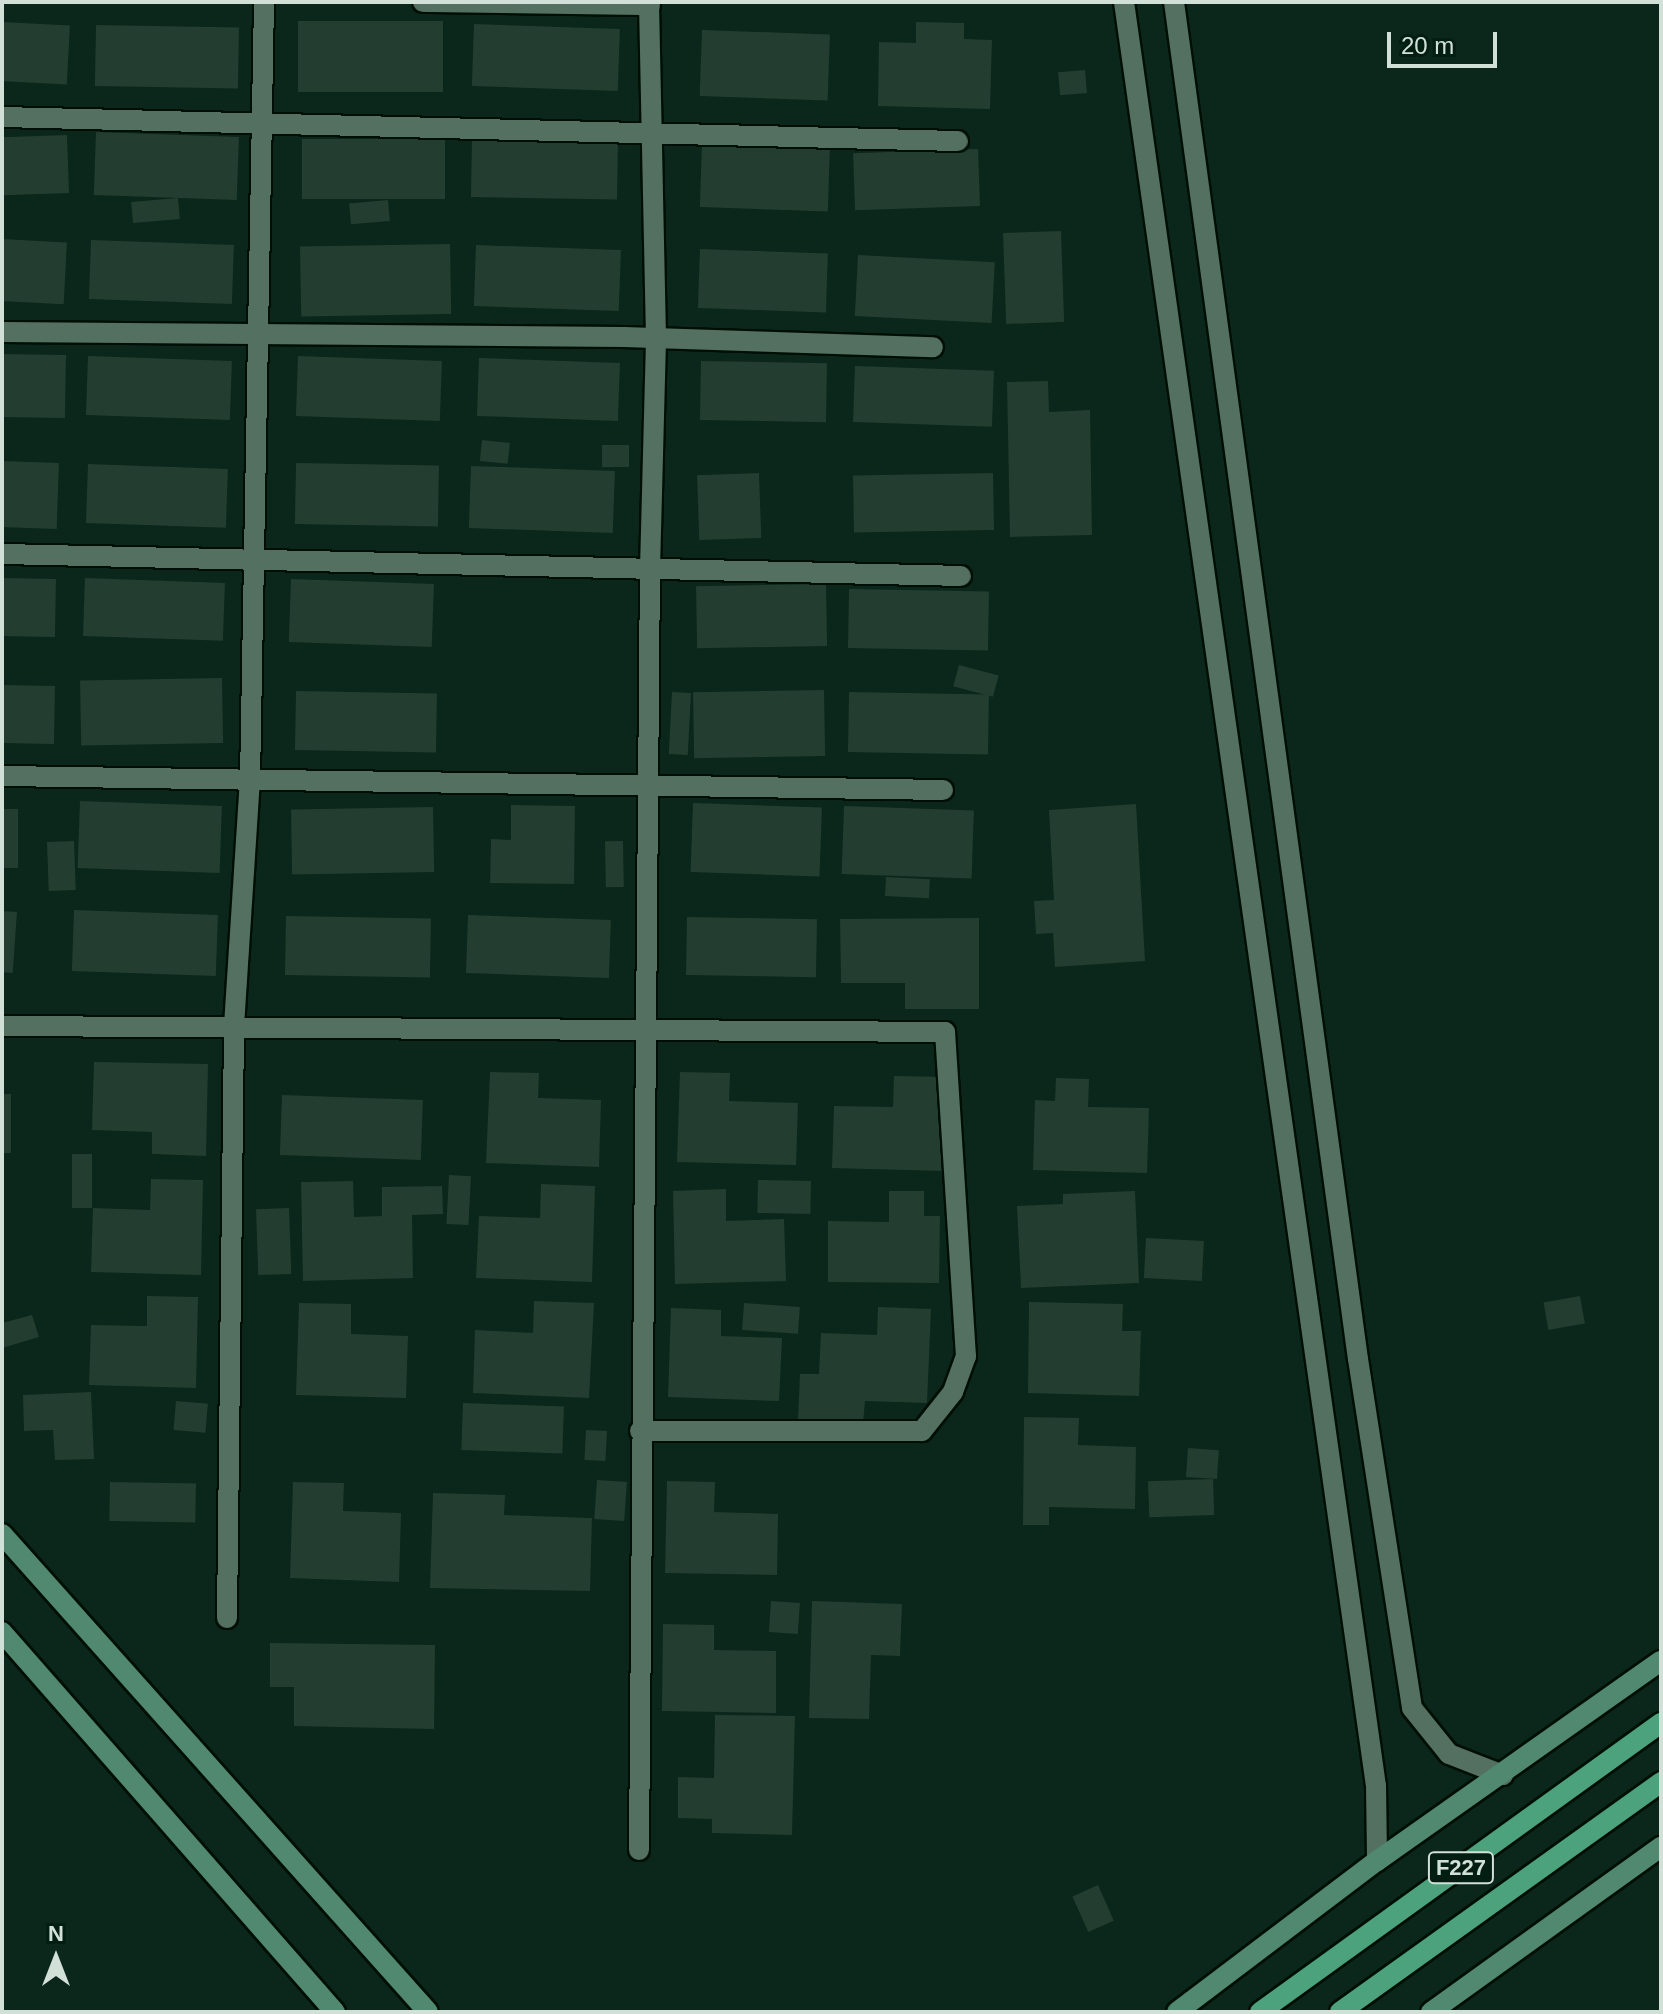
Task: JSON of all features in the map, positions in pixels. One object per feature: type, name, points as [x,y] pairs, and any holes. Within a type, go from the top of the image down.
[{"type":"main road","points":[[2,1534],[428,2012]]},
{"type":"main road","points":[[2,1632],[335,2012]]},
{"type":"main road","points":[[1177,2012],[1377,1861],[1661,1661]]},
{"type":"main road","name":"F227","points":[[1260,2012],[1661,1723]]},
{"type":"main road","name":"F227","points":[[1340,2012],[1661,1782]]},
{"type":"main road","points":[[1431,2012],[1661,1847]]},
{"type":"street","points":[[227,1618],[234,1026],[250,780],[264,2]]},
{"type":"street","points":[[423,2],[650,4],[656,338],[650,569],[640,1431],[639,1850]]},
{"type":"street","points":[[1124,2],[1376,1786],[1377,1861]]},
{"type":"street","points":[[1174,2],[1356,1343],[1412,1708],[1449,1754],[1503,1775]]},
{"type":"street","points":[[2,117],[958,141]]},
{"type":"street","points":[[2,332],[656,338],[933,347]]},
{"type":"street","points":[[2,554],[961,576]]},
{"type":"street","points":[[2,776],[943,790]]},
{"type":"street","points":[[2,1026],[945,1032],[966,1356],[953,1392],[922,1431],[640,1431]]},
{"type":"building","points":[[298,21],[443,21],[443,92],[298,92]]},
{"type":"building","points":[[2,22],[70,26],[67,84],[2,81]]},
{"type":"building","points":[[916,22],[964,23],[964,39],[992,40],[990,109],[878,106],[879,42],[916,43]]},
{"type":"building","points":[[474,24],[620,29],[618,91],[472,86]]},
{"type":"building","points":[[96,25],[239,27],[238,88],[95,86]]},
{"type":"building","points":[[702,30],[830,34],[828,100],[700,96]]},
{"type":"building","points":[[1085,70],[1087,93],[1060,95],[1058,72]]},
{"type":"building","points":[[96,132],[239,137],[237,200],[94,195]]},
{"type":"building","points":[[67,135],[69,193],[4,195],[2,137]]},
{"type":"building","points":[[472,138],[618,141],[617,200],[471,197]]},
{"type":"building","points":[[302,139],[445,139],[445,199],[302,199]]},
{"type":"building","points":[[702,144],[830,148],[828,211],[700,207]]},
{"type":"building","points":[[978,149],[980,206],[855,210],[853,153]]},
{"type":"building","points":[[178,198],[180,219],[133,223],[131,202]]},
{"type":"building","points":[[388,200],[390,221],[351,224],[349,203]]},
{"type":"building","points":[[1061,231],[1064,322],[1006,324],[1003,233]]},
{"type":"building","points":[[2,239],[67,242],[64,304],[2,301]]},
{"type":"building","points":[[91,240],[234,245],[232,304],[89,299]]},
{"type":"building","points":[[450,244],[451,314],[301,317],[300,247]]},
{"type":"building","points":[[476,245],[621,250],[619,311],[474,306]]},
{"type":"building","points":[[700,249],[828,253],[826,312],[698,308]]},
{"type":"building","points":[[858,255],[995,262],[992,323],[855,316]]},
{"type":"building","points":[[2,354],[66,355],[65,418],[2,417]]},
{"type":"building","points":[[88,356],[232,361],[230,420],[86,415]]},
{"type":"building","points":[[298,356],[442,361],[440,421],[296,416]]},
{"type":"building","points":[[479,358],[620,363],[618,421],[477,416]]},
{"type":"building","points":[[701,361],[827,363],[826,422],[700,420]]},
{"type":"building","points":[[855,366],[994,371],[992,427],[853,422]]},
{"type":"building","points":[[1048,381],[1049,412],[1090,410],[1092,535],[1010,537],[1007,382]]},
{"type":"building","points":[[482,440],[510,443],[508,464],[480,461]]},
{"type":"building","points":[[602,445],[629,445],[629,467],[602,467]]},
{"type":"building","points":[[2,461],[59,463],[57,529],[2,527]]},
{"type":"building","points":[[296,463],[439,465],[438,526],[295,524]]},
{"type":"building","points":[[88,464],[228,469],[226,528],[86,523]]},
{"type":"building","points":[[471,466],[615,471],[613,533],[469,528]]},
{"type":"building","points":[[759,473],[761,538],[699,540],[697,475]]},
{"type":"building","points":[[993,473],[994,530],[854,532],[853,475]]},
{"type":"building","points":[[2,578],[56,579],[55,637],[2,636]]},
{"type":"building","points":[[85,578],[225,583],[223,641],[83,636]]},
{"type":"building","points":[[291,579],[434,584],[432,647],[289,642]]},
{"type":"building","points":[[826,584],[827,646],[697,648],[696,586]]},
{"type":"building","points":[[849,589],[989,591],[988,650],[848,648]]},
{"type":"building","points":[[959,665],[999,676],[993,697],[953,686]]},
{"type":"building","points":[[222,678],[223,743],[81,745],[80,680]]},
{"type":"building","points":[[2,685],[55,686],[54,744],[2,743]]},
{"type":"building","points":[[824,690],[825,756],[694,758],[693,692]]},
{"type":"building","points":[[296,691],[437,693],[436,752],[295,750]]},
{"type":"building","points":[[672,692],[691,693],[688,755],[669,754]]},
{"type":"building","points":[[849,692],[989,694],[988,754],[848,752]]},
{"type":"building","points":[[80,801],[222,806],[220,873],[78,868]]},
{"type":"building","points":[[693,803],[822,808],[820,876],[691,872]]},
{"type":"building","points":[[1136,804],[1145,961],[1055,967],[1053,933],[1036,934],[1034,901],[1054,900],[1049,810]]},
{"type":"building","points":[[511,805],[575,806],[574,884],[490,883],[491,839],[511,840]]},
{"type":"building","points":[[844,806],[974,811],[972,878],[842,874]]},
{"type":"building","points":[[433,807],[434,872],[292,874],[291,809]]},
{"type":"building","points":[[2,809],[18,809],[18,868],[2,868]]},
{"type":"building","points":[[74,841],[76,890],[49,891],[47,842]]},
{"type":"building","points":[[605,841],[623,841],[624,887],[606,887]]},
{"type":"building","points":[[886,877],[930,879],[929,898],[885,896]]},
{"type":"building","points":[[74,910],[218,915],[216,976],[72,971]]},
{"type":"building","points":[[2,911],[17,912],[13,973],[2,972]]},
{"type":"building","points":[[468,915],[611,920],[609,978],[466,973]]},
{"type":"building","points":[[286,916],[431,919],[430,978],[285,975]]},
{"type":"building","points":[[687,917],[817,919],[816,977],[686,975]]},
{"type":"building","points":[[979,918],[979,1009],[905,1009],[905,983],[841,983],[840,919]]},
{"type":"building","points":[[94,1062],[208,1064],[206,1156],[152,1154],[152,1132],[92,1130]]},
{"type":"building","points":[[490,1072],[539,1073],[538,1098],[601,1100],[599,1167],[486,1163]]},
{"type":"building","points":[[680,1072],[730,1073],[729,1101],[798,1103],[796,1165],[677,1162]]},
{"type":"building","points":[[894,1076],[946,1077],[944,1171],[832,1168],[834,1106],[893,1107]]},
{"type":"building","points":[[1056,1078],[1089,1079],[1088,1107],[1149,1108],[1147,1173],[1033,1170],[1035,1100],[1055,1101]]},
{"type":"building","points":[[2,1094],[11,1094],[11,1153],[2,1153]]},
{"type":"building","points":[[282,1095],[423,1100],[421,1160],[280,1155]]},
{"type":"building","points":[[72,1154],[92,1154],[92,1208],[72,1208]]},
{"type":"building","points":[[449,1175],[471,1176],[468,1225],[446,1224]]},
{"type":"building","points":[[151,1179],[203,1180],[201,1275],[91,1272],[93,1208],[150,1210]]},
{"type":"building","points":[[758,1180],[811,1181],[810,1214],[757,1213]]},
{"type":"building","points":[[353,1181],[354,1217],[382,1216],[382,1187],[442,1186],[443,1214],[412,1215],[413,1278],[303,1281],[301,1182]]},
{"type":"building","points":[[541,1184],[595,1186],[592,1282],[476,1278],[479,1216],[540,1218]]},
{"type":"building","points":[[726,1189],[726,1221],[784,1219],[786,1281],[675,1284],[673,1191]]},
{"type":"building","points":[[889,1191],[924,1191],[924,1216],[940,1216],[939,1283],[828,1282],[828,1221],[889,1222]]},
{"type":"building","points":[[1135,1191],[1139,1283],[1021,1288],[1017,1206],[1063,1204],[1063,1194]]},
{"type":"building","points":[[289,1208],[291,1274],[258,1275],[256,1209]]},
{"type":"building","points":[[1146,1238],[1204,1241],[1202,1281],[1144,1278]]},
{"type":"building","points":[[147,1296],[198,1297],[196,1388],[89,1385],[91,1325],[147,1326]]},
{"type":"building","points":[[1580,1296],[1585,1324],[1548,1330],[1544,1302]]},
{"type":"building","points":[[534,1301],[594,1303],[589,1398],[473,1393],[475,1330],[533,1333]]},
{"type":"building","points":[[1029,1302],[1123,1304],[1122,1331],[1141,1331],[1139,1396],[1028,1393]]},
{"type":"building","points":[[299,1303],[351,1304],[351,1334],[408,1336],[406,1398],[296,1395]]},
{"type":"building","points":[[744,1303],[800,1307],[798,1334],[742,1330]]},
{"type":"building","points":[[878,1307],[931,1309],[927,1403],[865,1401],[863,1423],[798,1421],[800,1374],[819,1374],[821,1333],[877,1335]]},
{"type":"building","points":[[671,1308],[721,1310],[721,1336],[782,1338],[779,1401],[668,1397]]},
{"type":"building","points":[[32,1315],[39,1337],[2,1348],[2,1323]]},
{"type":"building","points":[[91,1392],[94,1459],[55,1460],[53,1430],[24,1431],[23,1395]]},
{"type":"building","points":[[176,1401],[208,1404],[205,1433],[173,1430]]},
{"type":"building","points":[[463,1403],[564,1407],[562,1453],[461,1450]]},
{"type":"building","points":[[1024,1417],[1079,1418],[1078,1445],[1136,1447],[1135,1509],[1049,1507],[1049,1525],[1023,1525]]},
{"type":"building","points":[[586,1430],[607,1431],[605,1461],[584,1460]]},
{"type":"building","points":[[1188,1448],[1219,1450],[1217,1479],[1186,1477]]},
{"type":"building","points":[[1213,1479],[1214,1515],[1149,1517],[1148,1481]]},
{"type":"building","points":[[597,1480],[627,1482],[624,1521],[594,1519]]},
{"type":"building","points":[[667,1481],[715,1482],[714,1512],[778,1514],[777,1575],[665,1573]]},
{"type":"building","points":[[110,1482],[196,1484],[195,1522],[109,1521]]},
{"type":"building","points":[[293,1482],[344,1483],[343,1511],[401,1513],[399,1582],[290,1578]]},
{"type":"building","points":[[433,1493],[505,1495],[504,1515],[592,1518],[590,1591],[430,1588]]},
{"type":"building","points":[[771,1601],[800,1603],[798,1634],[769,1632]]},
{"type":"building","points":[[812,1601],[902,1604],[900,1656],[871,1655],[869,1719],[809,1718]]},
{"type":"building","points":[[663,1624],[714,1625],[714,1650],[776,1651],[776,1713],[662,1711]]},
{"type":"building","points":[[270,1643],[435,1645],[434,1729],[294,1726],[294,1687],[270,1687]]},
{"type":"building","points":[[715,1715],[795,1716],[792,1835],[712,1833],[712,1819],[678,1818],[678,1777],[714,1778]]},
{"type":"building","points":[[1098,1885],[1114,1921],[1088,1932],[1072,1896]]}]
